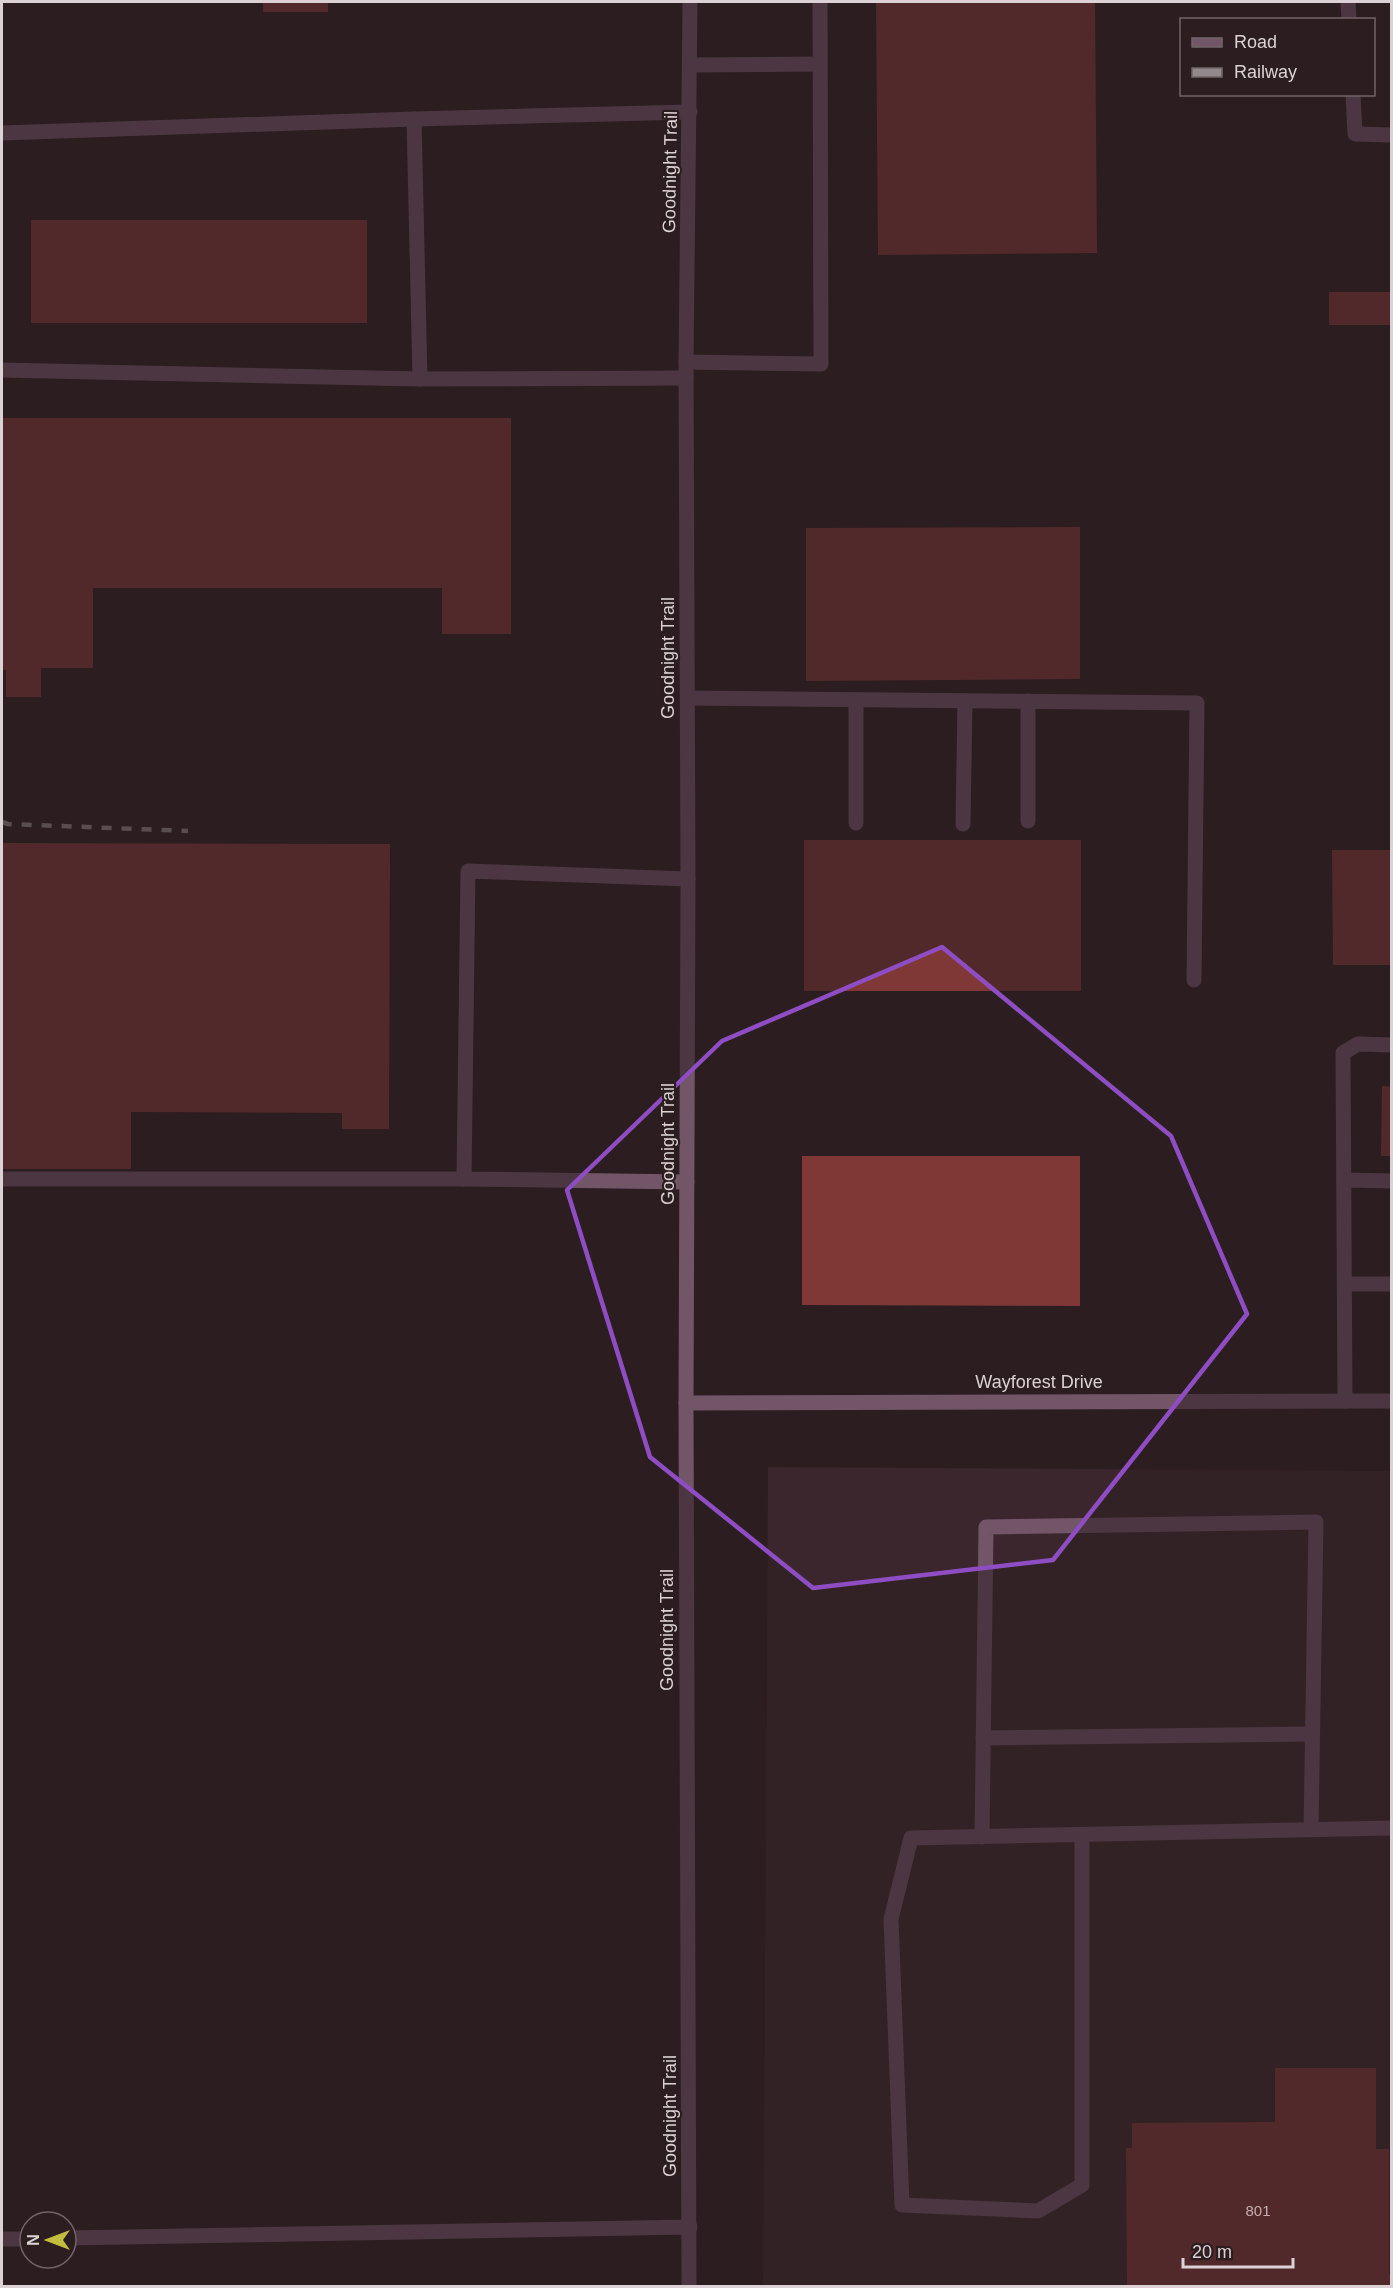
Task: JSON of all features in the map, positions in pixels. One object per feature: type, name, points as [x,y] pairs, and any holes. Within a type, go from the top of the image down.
[{"type":"street","name":"Goodnight Trail","points":[[689,2286],[686,1402],[687,362],[690,2]]},
{"type":"street","points":[[687,362],[821,364],[820,2]]},
{"type":"street","points":[[1348,2],[1349,18]]},
{"type":"street","points":[[690,65],[820,64]]},
{"type":"street","points":[[1353,96],[1356,134],[1392,135]]},
{"type":"street","points":[[2,133],[690,112]]},
{"type":"street","points":[[414,119],[420,379]]},
{"type":"street","points":[[2,370],[420,379],[687,378]]},
{"type":"street","points":[[688,698],[1197,703],[1194,980]]},
{"type":"street","points":[[856,700],[856,823]]},
{"type":"street","points":[[963,824],[965,701]]},
{"type":"street","points":[[1028,701],[1028,820]]},
{"type":"street","points":[[464,1179],[468,871],[688,879]]},
{"type":"street","points":[[1345,1401],[1343,1053],[1358,1044],[1392,1045]]},
{"type":"street","points":[[2,1179],[464,1179],[687,1182]]},
{"type":"street","points":[[1344,1180],[1392,1181]]},
{"type":"street","points":[[1345,1284],[1392,1284]]},
{"type":"street","name":"Wayforest Drive","points":[[686,1402],[1392,1401]]},
{"type":"street","points":[[982,1837],[986,1527],[1316,1522],[1311,1829]]},
{"type":"street","points":[[983,1738],[1312,1734]]},
{"type":"street","points":[[1082,1835],[1082,2185],[1038,2211],[902,2205],[891,1919],[911,1838],[1392,1828]]},
{"type":"street","points":[[78,2238],[690,2227]]},
{"type":"street","points":[[2,2239],[18,2239]]},
{"type":"highlighted area","points":[[942,947],[1171,1136],[1247,1314],[1053,1560],[813,1588],[650,1457],[567,1190],[722,1041]]},
{"type":"shaded area","points":[[768,1467],[1391,1471],[1391,2286],[763,2286]]},
{"type":"building","points":[[263,2],[328,2],[328,12],[263,12]]},
{"type":"building","points":[[876,2],[1095,2],[1097,253],[878,255]]},
{"type":"building","points":[[31,220],[367,220],[367,323],[31,323]]},
{"type":"building","points":[[1329,292],[1392,292],[1392,325],[1329,325]]},
{"type":"building","points":[[2,418],[511,418],[511,634],[442,634],[442,588],[93,588],[93,668],[41,668],[41,697],[6,697],[6,670],[2,670]]},
{"type":"building","points":[[1080,527],[1080,679],[806,681],[806,528]]},
{"type":"building","points":[[804,840],[1081,840],[1081,991],[804,991]]},
{"type":"building","points":[[2,843],[390,844],[389,1129],[342,1129],[342,1113],[131,1112],[131,1169],[2,1169]]},
{"type":"building","points":[[1332,850],[1392,850],[1392,965],[1333,965]]},
{"type":"building","points":[[1382,1086],[1392,1087],[1392,1156],[1381,1156]]},
{"type":"building","points":[[802,1156],[1080,1156],[1080,1306],[802,1305]]},
{"type":"building","points":[[1275,2068],[1376,2068],[1376,2149],[1389,2149],[1389,2274],[1392,2274],[1392,2286],[1127,2286],[1126,2148],[1132,2148],[1132,2123],[1275,2122]]},
{"type":"railway","points":[[2,822],[188,831]]}]
